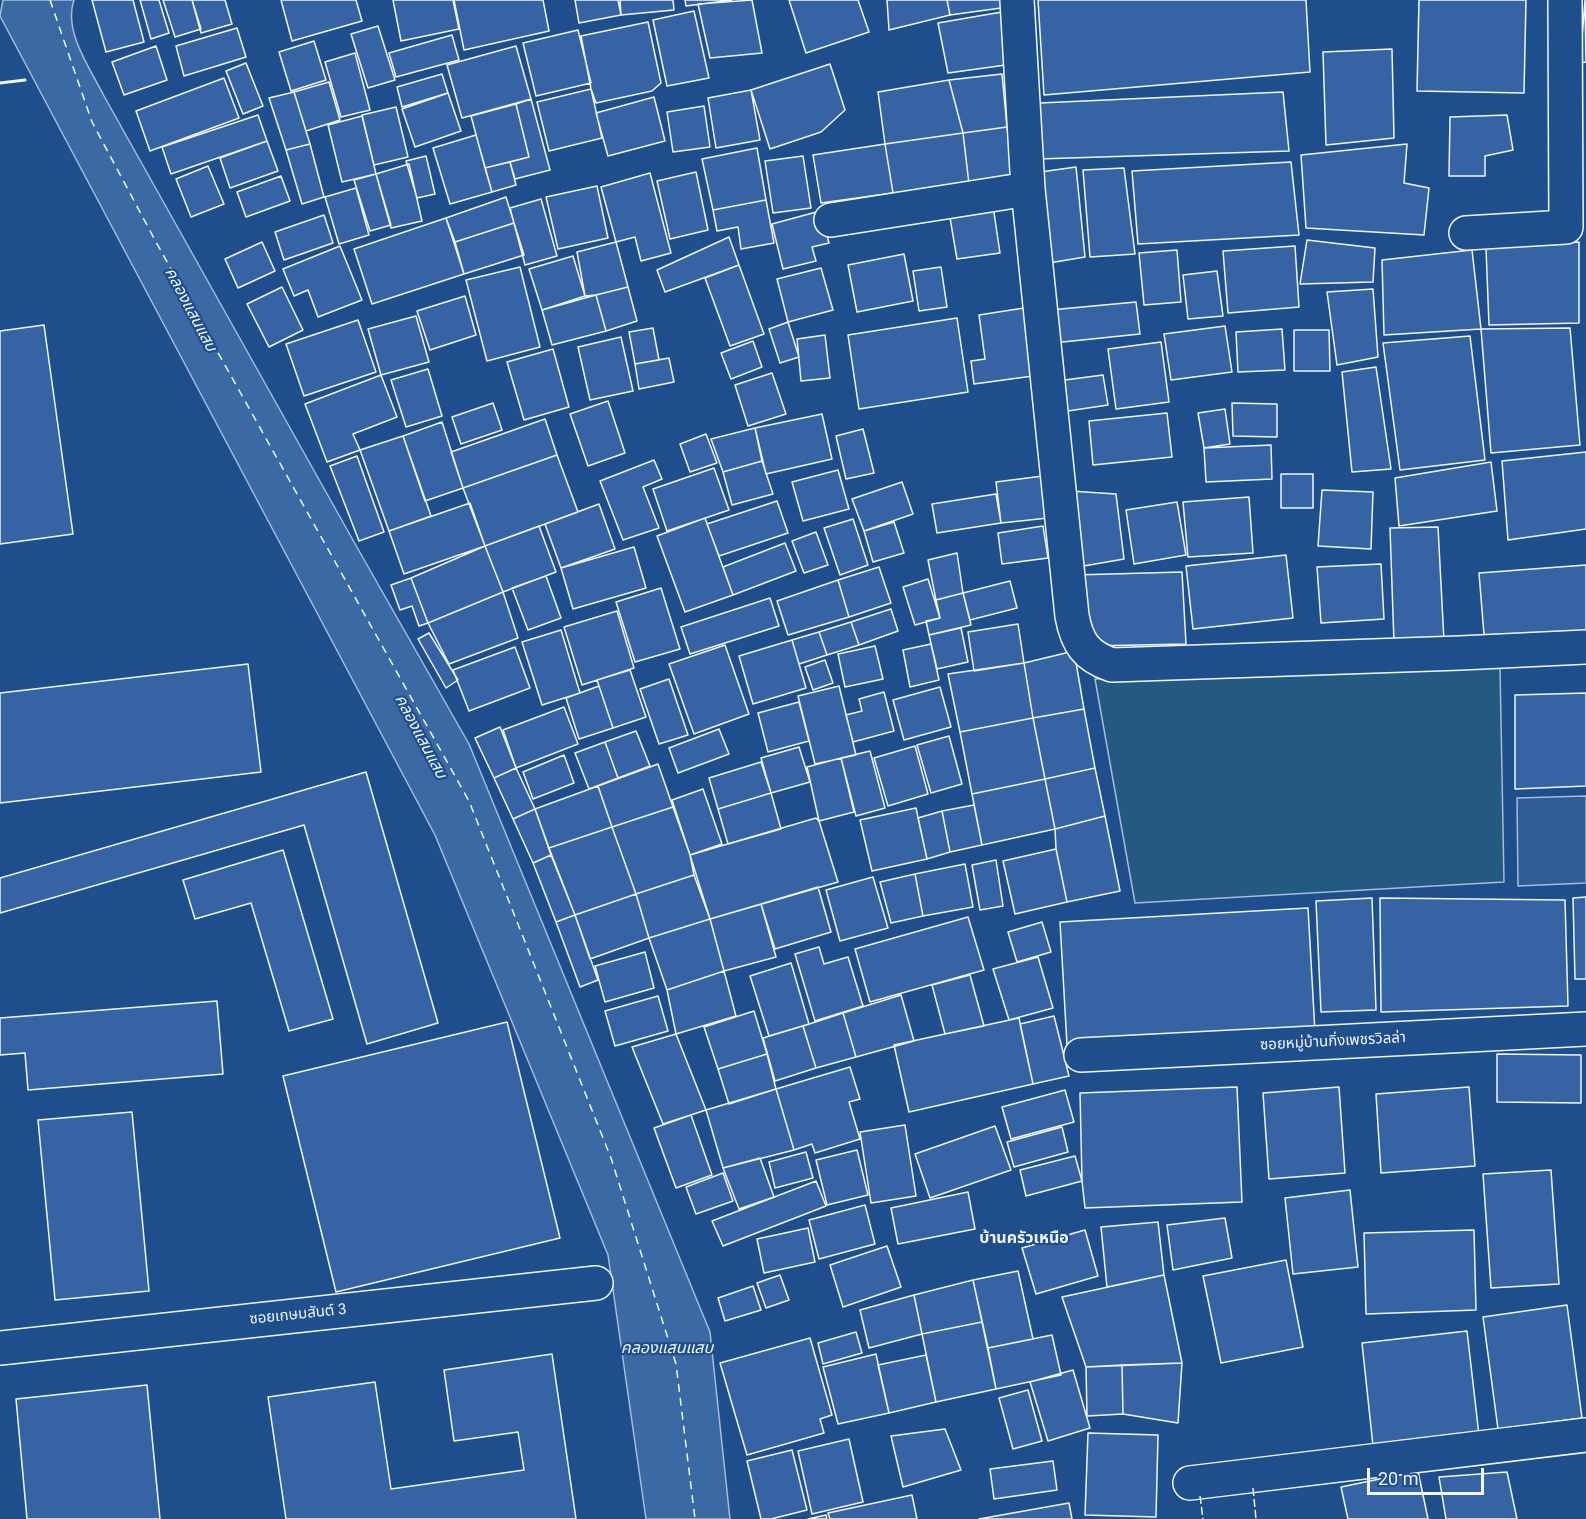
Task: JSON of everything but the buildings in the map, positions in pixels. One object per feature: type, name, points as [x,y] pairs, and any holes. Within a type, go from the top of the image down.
[{"type":"street","points":[[1017,0],[1028,189],[1072,616],[1076,634],[1085,650],[1097,659],[1112,665],[1586,647]]},
{"type":"street","points":[[1466,233],[1566,227],[1565,0]]},
{"type":"street","points":[[831,220],[1028,189]]},
{"type":"street","name":"ซอยหมู่บ้านกิ่งเพชรวิลล่า","points":[[1081,1055],[1586,1029]]},
{"type":"street","name":"ซอยเกษมสันต์ 3","points":[[0,1348],[596,1283]]},
{"type":"street","points":[[1190,1483],[1586,1435]]},
{"type":"shaded area","points":[[1500,667],[1504,882],[1135,903],[1095,679]]},
{"type":"shaded area","points":[[1586,796],[1586,883],[1518,886],[1517,798]]},
{"type":"water","name":"คลองแสนแสบ","points":[[3,0],[74,0],[72,24],[85,61],[469,744],[710,1332],[730,1519],[646,1519],[608,1255],[435,835],[0,16]]},
{"type":"ferry route","points":[[50,0],[92,122],[156,242],[469,801],[611,1158],[676,1364],[695,1519]]},
{"type":"fence","points":[[1253,1488],[1256,1519]]},
{"type":"fence","points":[[1200,1496],[1203,1519]]},
{"type":"wall","points":[[0,83],[25,80]]},
{"type":"district","name":"บ้านครัวเหนือ","points":[[1024,1239]]}]
